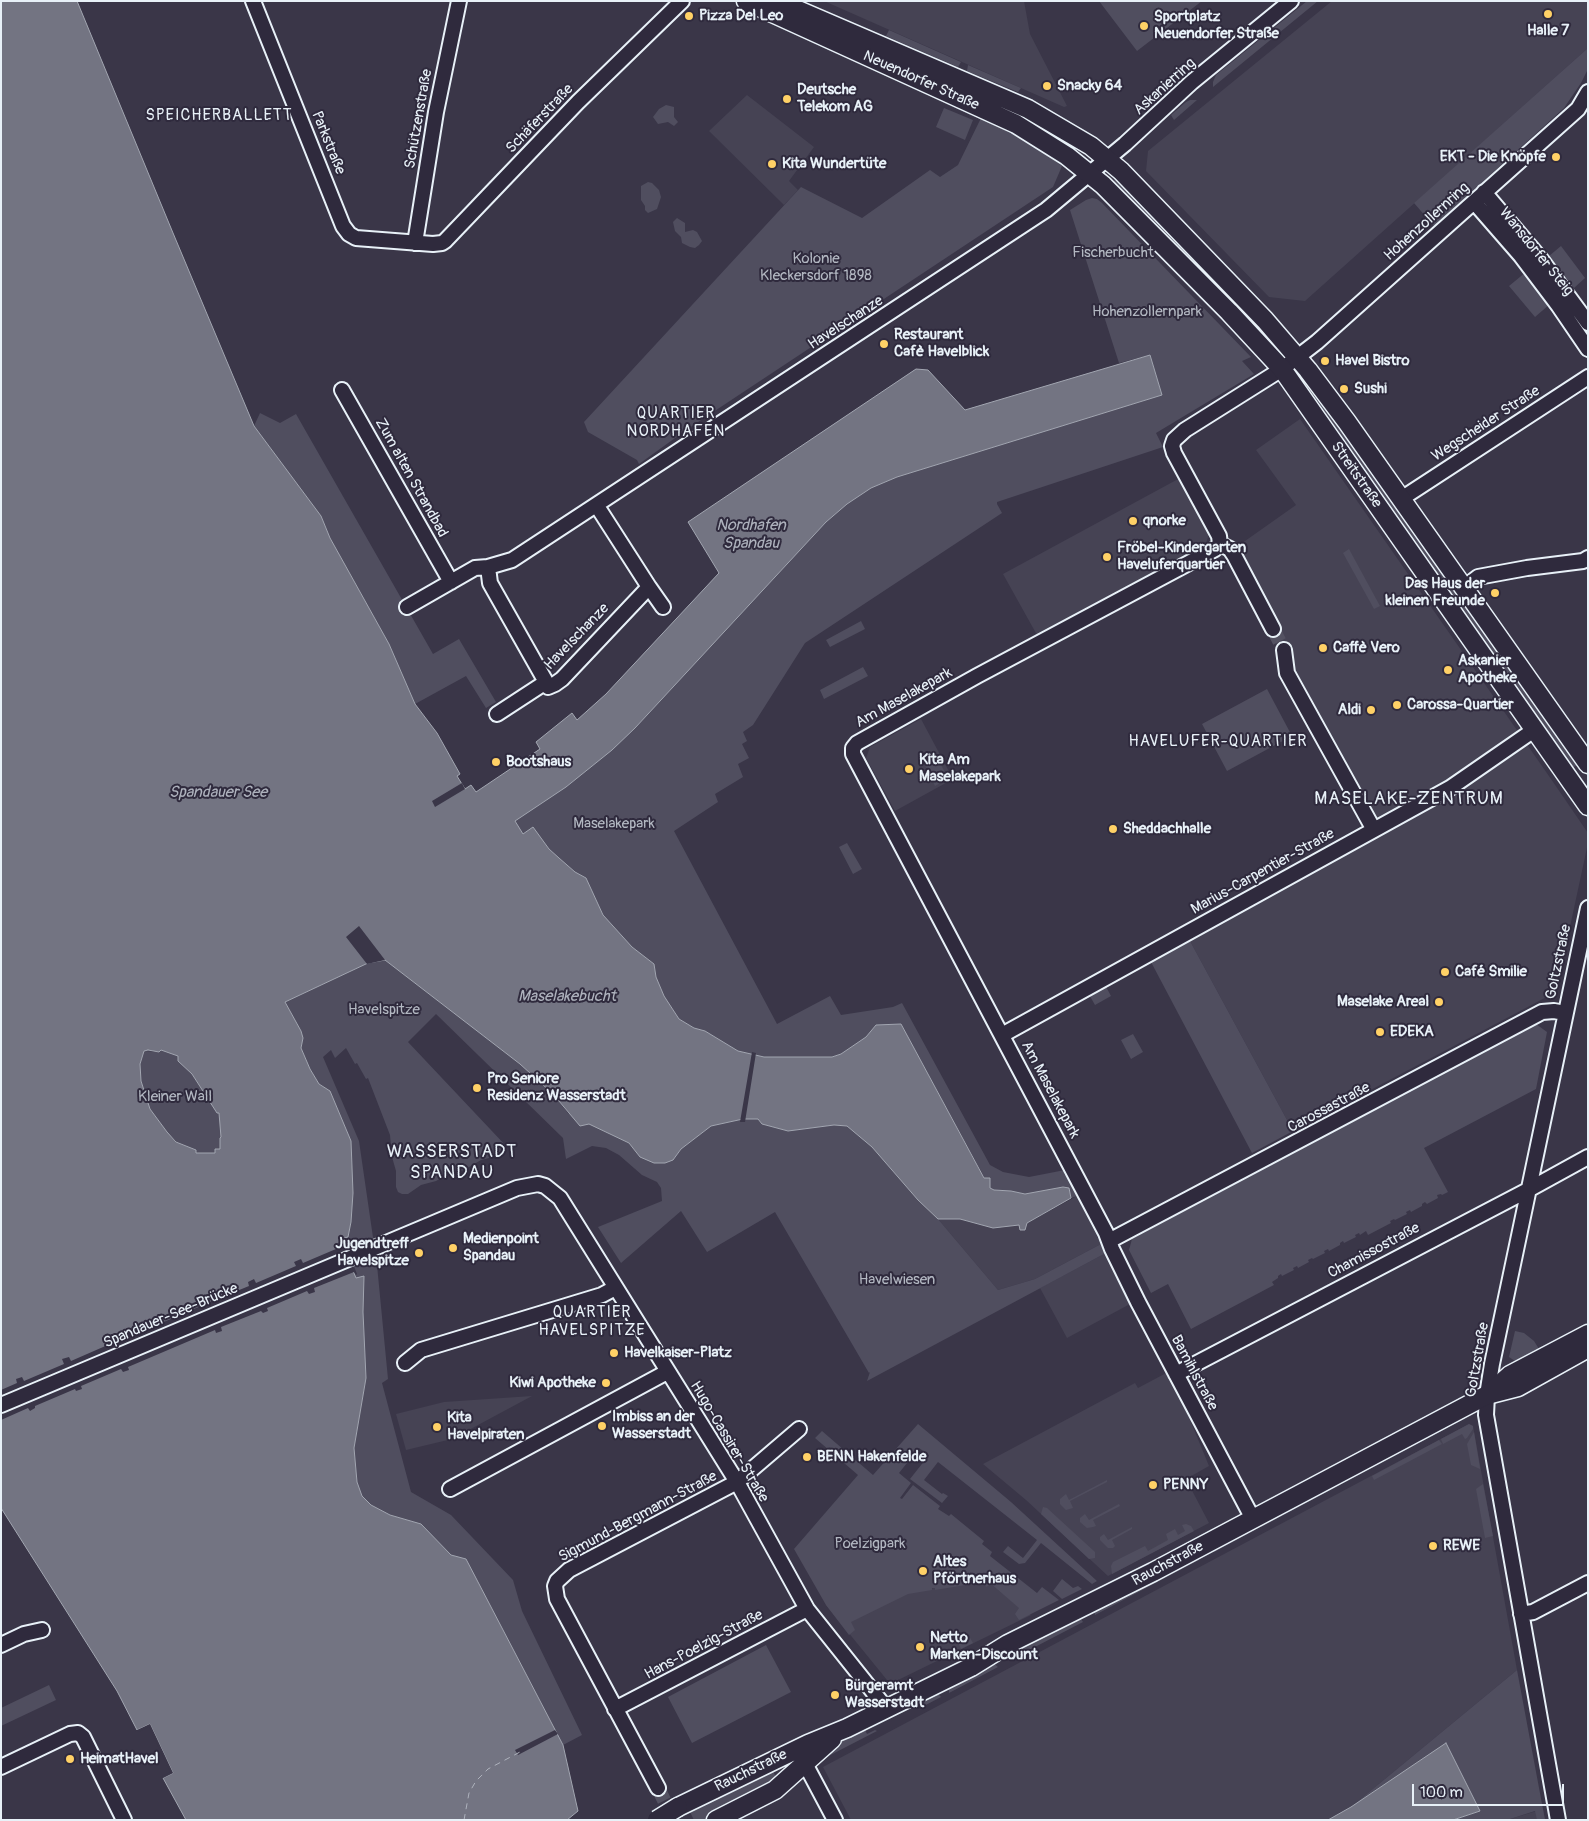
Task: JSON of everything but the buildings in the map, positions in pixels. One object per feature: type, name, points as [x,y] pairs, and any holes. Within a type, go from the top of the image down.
[{"type":"main road","name":"Neuendorfer Straße","points":[[746,1],[1016,124],[1067,156],[1089,174]]},
{"type":"main road","name":"Neuendorfer Straße","points":[[777,1],[1028,109],[1091,146],[1107,159]]},
{"type":"main road","name":"Streitstraße","points":[[1107,159],[1194,246],[1297,357],[1347,422],[1588,764]]},
{"type":"main road","name":"Streitstraße","points":[[1089,174],[1134,216],[1229,312],[1282,369],[1588,806]]},
{"type":"main road","name":"Rauchstraße","points":[[1487,1396],[1510,1375],[1588,1334]]},
{"type":"main road","name":"Rauchstraße","points":[[657,1820],[678,1807],[801,1756],[847,1728],[978,1663],[1008,1644],[1153,1572],[1487,1396],[1518,1387],[1588,1348]]},
{"type":"main road","name":"Rauchstraße","points":[[716,1820],[767,1794],[792,1776],[801,1756]]},
{"type":"street","name":"Parkstraße","points":[[253,1],[344,226],[349,234],[356,238],[415,243]]},
{"type":"street","name":"Schützenstraße","points":[[415,243],[436,112],[459,1]]},
{"type":"street","name":"Schäferstraße","points":[[415,243],[433,244],[445,241],[578,102],[682,1]]},
{"type":"street","name":"Askanierring","points":[[1107,159],[1156,117],[1192,82],[1291,1]]},
{"type":"street","name":"Hohenzollernring","points":[[1282,369],[1317,342],[1578,109],[1587,96]]},
{"type":"street","name":"Havelschanze","points":[[488,567],[512,560],[597,506],[1046,210],[1107,159]]},
{"type":"street","name":"Wansdorfer Steig","points":[[1484,192],[1540,258],[1588,323]]},
{"type":"street","name":"Wansdorfer Steig","points":[[1474,202],[1521,256],[1588,349]]},
{"type":"street","points":[[1273,629],[1234,555],[1230,549],[1220,544],[1219,536],[1172,446],[1174,440],[1185,430],[1282,369]]},
{"type":"street","name":"Wegscheider Straße","points":[[1401,499],[1588,377]]},
{"type":"street","name":"Zum alten Strandbad","points":[[342,390],[451,582]]},
{"type":"street","points":[[597,506],[663,608]]},
{"type":"street","name":"Am Maselakepark","points":[[1109,1241],[857,762],[853,754],[853,748],[857,743],[976,676],[1214,549],[1220,544]]},
{"type":"street","points":[[1464,588],[1478,577],[1582,561],[1588,558]]},
{"type":"street","points":[[407,607],[475,568],[488,567],[490,583],[547,684]]},
{"type":"street","name":"Havelschanze","points":[[496,714],[547,684],[562,679],[649,587]]},
{"type":"street","points":[[1284,650],[1287,673],[1374,830]]},
{"type":"street","name":"Marius-Carpentier-Straße","points":[[1002,1035],[1450,788],[1534,730]]},
{"type":"street","name":"Goltzstraße","points":[[1558,1820],[1486,1422],[1487,1396],[1492,1364],[1588,908]]},
{"type":"street","name":"Carossastraße","points":[[1109,1241],[1542,1012],[1554,1011],[1565,1013]]},
{"type":"street","name":"Chamissostraße","points":[[1176,1374],[1588,1157]]},
{"type":"street","name":"Hugo-Cassirer-Straße","points":[[354,1256],[517,1188],[538,1184],[545,1186],[560,1198],[737,1482],[807,1609],[886,1708]]},
{"type":"street","name":"Bamihlstraße","points":[[1109,1241],[1138,1302],[1252,1519]]},
{"type":"street","name":"Spandauer-See-Brücke","points":[[1,1405],[354,1256]]},
{"type":"street","points":[[404,1363],[421,1350],[602,1296],[615,1288]]},
{"type":"street","points":[[450,1489],[667,1372]]},
{"type":"street","name":"Sigmund-Bergmann-Straße","points":[[658,1788],[557,1599],[555,1586],[557,1580],[569,1570],[737,1482],[799,1429]]},
{"type":"street","points":[[1521,1614],[1534,1612],[1588,1583]]},
{"type":"street","name":"Hans-Poelzig-Straße","points":[[615,1709],[807,1609]]},
{"type":"street","points":[[1,1645],[24,1634],[42,1630]]},
{"type":"street","points":[[1,1767],[70,1734],[78,1733],[84,1736],[124,1820]]},
{"type":"street","points":[[801,1756],[835,1820]]},
{"type":"shaded area","points":[[824,1],[1024,1],[1030,34],[1067,106],[1064,107]]},
{"type":"shaded area","points":[[1332,1],[1588,1],[1588,48],[1305,301],[1269,297],[1146,171],[1148,151]]},
{"type":"shaded area","name":"Kita Wundertüte","points":[[747,95],[814,147],[789,181],[798,190],[784,205],[709,131]]},
{"type":"shaded area","points":[[1300,419],[1588,833],[1588,843],[1556,992],[1293,1131],[1190,941],[1384,832],[1260,615],[1228,553],[1296,505],[1256,450]]},
{"type":"shaded area","name":"Fröbel-Kindergarten Haveluferquartier","points":[[1180,478],[1209,533],[1206,544],[1037,635],[1003,574]]},
{"type":"shaded area","name":"Kita Am Maselakepark","points":[[921,719],[953,779],[895,811],[866,758],[870,747]]},
{"type":"shaded area","points":[[1077,1196],[1101,1244],[1035,1279],[998,1290],[938,1219],[960,1219],[993,1228],[1020,1224],[1020,1230],[1025,1230],[1027,1223]]},
{"type":"shaded area","points":[[1104,1254],[1130,1304],[1067,1338],[1040,1288]]},
{"type":"shaded area","points":[[1170,1371],[1209,1466],[1186,1479],[1209,1523],[1108,1576],[1026,1500],[983,1464],[1135,1383],[1138,1388]]},
{"type":"shaded area","name":"Kita Havelpiraten","points":[[532,1396],[452,1439],[406,1450],[396,1414],[444,1402]]},
{"type":"shaded area","points":[[1469,1424],[1473,1426],[1517,1670],[1351,1807],[1328,1820],[851,1820],[823,1767]]},
{"type":"shaded area","points":[[986,1580],[1031,1615],[894,1682],[887,1680],[826,1605]]},
{"type":"shaded area","points":[[1543,1809],[1545,1820],[1507,1820]]},
{"type":"green space","name":"Sportplatz Neuendorfer Straße","points":[[1099,1],[1202,1],[1137,51]]},
{"type":"green space","points":[[1307,1],[1318,1],[1213,87],[1216,75]]},
{"type":"green space","points":[[889,30],[961,62],[958,67],[886,36]]},
{"type":"green space","points":[[1588,48],[1588,69],[1564,108],[1434,226],[1414,203]]},
{"type":"green space","points":[[968,65],[1021,88],[1018,92],[967,71]]},
{"type":"green space","points":[[1190,100],[1197,100],[1174,120],[1171,115]]},
{"type":"green space","points":[[666,105],[674,107],[674,117],[678,122],[674,126],[668,122],[658,124],[653,117],[659,109]]},
{"type":"green space","points":[[944,108],[973,120],[965,140],[936,127]]},
{"type":"green space","name":"Kolonie Kleckersdorf 1898","points":[[981,118],[1035,146],[1062,166],[1053,187],[689,428],[639,464],[637,460],[588,432],[584,422],[801,187],[862,218],[930,170],[940,177],[958,165]]},
{"type":"green space","points":[[1115,180],[1154,216],[1280,342],[1275,347],[1111,184]]},
{"type":"green space","points":[[648,182],[652,183],[659,190],[661,197],[657,209],[648,213],[641,200],[641,186]]},
{"type":"green space","name":"Maselakepark","points":[[1092,198],[1102,203],[1251,357],[1242,361],[1254,374],[1156,433],[1163,447],[997,502],[1002,513],[805,643],[753,725],[743,732],[747,741],[742,744],[749,758],[738,764],[743,777],[715,794],[718,802],[674,831],[777,1024],[830,996],[841,1015],[893,1007],[902,1003],[990,1165],[1003,1172],[1029,1177],[1065,1170],[1064,1174],[1067,1176],[1077,1196],[1071,1198],[1069,1188],[1063,1187],[1025,1194],[990,1188],[901,1024],[876,1025],[866,1037],[841,1054],[832,1057],[764,1057],[738,1051],[705,1031],[694,1028],[679,1019],[664,996],[656,977],[654,964],[632,947],[603,915],[586,878],[575,872],[549,849],[533,828],[523,834],[514,821],[566,787],[635,728],[826,522],[847,504],[871,488],[897,477],[1162,395],[1150,355],[1119,363],[1070,210]]},
{"type":"green space","points":[[677,218],[685,223],[685,232],[693,230],[697,232],[702,241],[695,248],[682,243],[681,237],[675,231],[673,222]]},
{"type":"green space","points":[[1561,246],[1585,278],[1574,288],[1549,256]]},
{"type":"green space","points":[[1526,272],[1550,304],[1535,317],[1509,286]]},
{"type":"green space","points":[[1305,378],[1578,762],[1577,765],[1571,769],[1299,383]]},
{"type":"green space","points":[[260,413],[280,423],[296,414],[433,654],[459,639],[496,702],[486,708],[466,676],[415,704],[389,644],[330,538],[321,516],[254,426]]},
{"type":"green space","points":[[1349,549],[1380,606],[1374,609],[1343,553]]},
{"type":"green space","points":[[861,621],[865,629],[830,647],[826,640]]},
{"type":"green space","points":[[863,667],[868,676],[824,699],[820,690]]},
{"type":"green space","points":[[1267,689],[1292,736],[1227,771],[1202,724]]},
{"type":"green space","points":[[936,756],[947,776],[945,780],[935,786],[923,761],[925,757]]},
{"type":"green space","points":[[847,843],[862,869],[853,874],[839,847]]},
{"type":"green space","points":[[1190,941],[1293,1131],[1252,1153],[1151,962]]},
{"type":"green space","points":[[385,960],[520,1064],[553,1094],[568,1113],[629,1143],[640,1157],[673,1160],[681,1149],[711,1126],[743,1119],[758,1119],[762,1124],[788,1131],[834,1125],[847,1126],[872,1147],[918,1200],[938,1219],[998,1290],[1035,1279],[1101,1244],[1104,1254],[867,1381],[870,1372],[775,1212],[707,1252],[681,1211],[621,1263],[598,1227],[662,1201],[661,1188],[657,1182],[642,1175],[619,1155],[606,1148],[592,1146],[566,1159],[563,1138],[436,1014],[408,1042],[507,1147],[497,1156],[481,1160],[464,1170],[450,1173],[436,1181],[421,1185],[408,1194],[402,1194],[398,1192],[396,1187],[396,1171],[392,1157],[390,1135],[368,1078],[366,1079],[357,1063],[355,1064],[346,1048],[335,1058],[331,1050],[323,1057],[359,1141],[377,1265],[388,1379],[382,1383],[411,1492],[451,1515],[513,1580],[522,1611],[582,1735],[563,1745],[466,1560],[451,1555],[421,1524],[390,1515],[371,1505],[362,1496],[357,1482],[354,1448],[366,1378],[363,1312],[364,1277],[356,1279],[340,1239],[347,1235],[351,1222],[353,1193],[351,1141],[330,1091],[319,1084],[310,1069],[301,1048],[303,1038],[301,1031],[285,1002],[368,963]]},
{"type":"green space","points":[[1103,981],[1111,996],[1095,1005],[1087,991]]},
{"type":"green space","points":[[1536,1024],[1547,1032],[1536,1089],[1424,1148],[1448,1192],[1437,1195],[1438,1198],[1427,1204],[1425,1202],[1422,1206],[1411,1212],[1410,1210],[1406,1212],[1407,1214],[1390,1221],[1391,1223],[1368,1235],[1366,1231],[1360,1235],[1359,1233],[1355,1235],[1356,1237],[1344,1243],[1343,1241],[1340,1245],[1329,1251],[1328,1249],[1324,1251],[1325,1253],[1308,1260],[1309,1262],[1298,1268],[1297,1266],[1293,1268],[1294,1270],[1278,1276],[1272,1282],[1274,1285],[1191,1329],[1168,1284],[1151,1293],[1129,1250],[1132,1239]]},
{"type":"green space","points":[[1133,1034],[1143,1052],[1131,1059],[1121,1040]]},
{"type":"green space","name":"Kleiner Wall","points":[[160,1049],[178,1056],[178,1061],[192,1074],[217,1113],[219,1113],[220,1149],[215,1153],[196,1153],[196,1150],[177,1142],[150,1109],[141,1081],[140,1064],[144,1051],[159,1052]]},
{"type":"green space","points":[[1515,1331],[1524,1333],[1534,1341],[1539,1349],[1515,1361],[1509,1357]]},
{"type":"green space","name":"Poelzigpark","points":[[918,1424],[1011,1502],[1097,1581],[1092,1584],[1041,1543],[1025,1563],[1019,1564],[1003,1552],[1008,1546],[1023,1558],[1037,1540],[938,1462],[924,1480],[942,1494],[948,1496],[942,1503],[910,1479],[929,1455],[919,1448],[899,1473],[911,1483],[900,1498],[902,1499],[913,1485],[940,1506],[938,1509],[949,1516],[951,1514],[984,1541],[982,1544],[992,1552],[990,1556],[1037,1593],[1042,1587],[1059,1600],[1019,1620],[1015,1614],[1019,1608],[991,1584],[986,1587],[984,1582],[935,1590],[935,1588],[932,1588],[932,1590],[908,1594],[851,1622],[855,1630],[849,1635],[826,1605],[794,1549],[858,1475],[815,1438],[822,1431],[873,1475]]},
{"type":"green space","points":[[1469,1424],[1473,1426],[1473,1429],[1467,1438],[1465,1439],[1462,1434],[1443,1444],[1441,1439]]},
{"type":"green space","points":[[1474,1432],[1480,1469],[1471,1465],[1467,1444]]},
{"type":"green space","points":[[1439,1440],[1442,1444],[1374,1480],[1372,1476]]},
{"type":"green space","points":[[1107,1480],[1107,1482],[1070,1501],[1073,1508],[1066,1510],[1060,1504],[1060,1499],[1066,1494],[1069,1500]]},
{"type":"green space","points":[[1336,1481],[1340,1485],[1261,1527],[1262,1524]]},
{"type":"green space","points":[[1483,1484],[1493,1536],[1485,1538],[1476,1489]]},
{"type":"green space","points":[[1119,1504],[1120,1506],[1093,1520],[1096,1526],[1087,1528],[1080,1522],[1080,1518],[1085,1514],[1089,1520]]},
{"type":"green space","points":[[1043,1507],[1047,1508],[1095,1552],[1095,1558],[1089,1559],[1041,1514]]},
{"type":"green space","points":[[1182,1525],[1191,1526],[1194,1531],[1112,1574],[1111,1566],[1113,1562],[1145,1546],[1148,1551],[1168,1540],[1166,1534],[1175,1529],[1178,1535],[1185,1531]]},
{"type":"green space","points":[[1250,1526],[1255,1530],[1214,1552],[1213,1546]]},
{"type":"green space","points":[[1132,1527],[1132,1529],[1112,1540],[1115,1546],[1113,1548],[1108,1548],[1100,1540],[1100,1537],[1104,1534],[1108,1540]]},
{"type":"green space","points":[[1195,1556],[1199,1560],[1095,1615],[1093,1608]]},
{"type":"green space","points":[[1062,1579],[1073,1588],[1078,1586],[1082,1589],[1062,1599],[1053,1591]]},
{"type":"green space","points":[[1078,1615],[1083,1622],[1008,1661],[1006,1651]]},
{"type":"green space","points":[[966,1635],[969,1636],[973,1643],[961,1649],[957,1640]]},
{"type":"green space","points":[[766,1645],[791,1692],[692,1743],[668,1697]]},
{"type":"green space","points":[[991,1661],[998,1667],[949,1693],[949,1687]]},
{"type":"green space","points":[[1517,1670],[1545,1820],[1537,1820],[1535,1811],[1507,1820],[1453,1820],[1480,1811],[1351,1807]]},
{"type":"green space","points":[[49,1685],[56,1700],[1,1726],[1,1708]]},
{"type":"green space","points":[[937,1693],[941,1697],[920,1708],[918,1703]]},
{"type":"green space","points":[[865,1730],[867,1734],[875,1730],[877,1731],[815,1763],[825,1750]]},
{"type":"green space","points":[[771,1767],[778,1781],[768,1789],[705,1820],[694,1820],[688,1808]]},
{"type":"water","name":"Spandauer See","points":[[1,1],[77,1],[254,426],[321,516],[330,538],[389,644],[415,704],[437,733],[460,774],[457,776],[465,789],[471,785],[476,792],[540,749],[536,742],[572,713],[577,720],[606,694],[719,573],[688,522],[916,369],[928,370],[965,410],[1150,355],[1162,395],[897,477],[871,488],[847,504],[826,522],[635,728],[612,750],[566,787],[515,821],[523,834],[533,827],[549,849],[575,872],[586,878],[603,915],[632,947],[654,964],[656,977],[664,996],[679,1019],[694,1028],[705,1031],[738,1051],[764,1057],[832,1057],[841,1054],[866,1037],[876,1025],[901,1024],[984,1178],[990,1178],[990,1188],[1025,1194],[1063,1187],[1069,1188],[1071,1198],[1027,1223],[1025,1230],[1020,1230],[1019,1225],[993,1228],[960,1219],[938,1219],[918,1200],[872,1147],[847,1126],[834,1125],[788,1131],[762,1124],[758,1119],[743,1119],[711,1126],[681,1149],[673,1160],[665,1163],[654,1163],[640,1157],[629,1143],[589,1124],[580,1126],[553,1094],[520,1064],[385,960],[368,963],[285,1002],[301,1031],[303,1038],[301,1048],[310,1069],[319,1084],[330,1091],[351,1141],[353,1193],[351,1222],[348,1237],[340,1239],[356,1278],[364,1276],[363,1312],[366,1378],[354,1448],[357,1482],[362,1496],[371,1505],[390,1515],[421,1524],[451,1555],[466,1559],[563,1745],[578,1811],[567,1820],[186,1820],[163,1778],[173,1773],[150,1724],[137,1730],[117,1691],[1,1508]],"holes":[[[161,1050],[178,1056],[178,1061],[192,1074],[217,1113],[219,1113],[220,1149],[215,1149],[215,1153],[196,1153],[196,1150],[176,1142],[150,1109],[141,1081],[140,1064],[144,1051],[159,1052]]]},
{"type":"water","points":[[1446,1743],[1480,1811],[1453,1820],[1328,1820],[1351,1807]]},
{"type":"pier","points":[[462,783],[465,789],[435,807],[432,801]]},
{"type":"pier","points":[[359,926],[385,960],[367,964],[346,937]]},
{"type":"pier","points":[[752,1052],[756,1053],[745,1122],[740,1122]]},
{"type":"pier","points":[[344,1241],[356,1275],[354,1272],[314,1288],[315,1292],[309,1294],[307,1291],[267,1308],[268,1311],[263,1313],[261,1311],[221,1327],[222,1331],[216,1333],[215,1330],[128,1367],[129,1370],[123,1372],[121,1369],[81,1386],[82,1389],[76,1391],[75,1389],[35,1406],[30,1411],[28,1408],[1,1420],[1,1390],[17,1383],[16,1379],[22,1377],[24,1381],[64,1364],[62,1359],[69,1357],[71,1361],[110,1344],[109,1339],[114,1337],[117,1342],[203,1305],[202,1301],[208,1299],[210,1302],[249,1286],[248,1282],[254,1279],[256,1283],[296,1266],[294,1262],[301,1259],[303,1263],[343,1246],[342,1242]]},
{"type":"pier","points":[[150,1724],[173,1773],[161,1779],[162,1776],[170,1772],[149,1727],[138,1732],[135,1731]]},
{"type":"pier","points":[[555,1730],[558,1734],[518,1755],[515,1750]]},
{"type":"ferry route","points":[[464,1820],[469,1793],[476,1781],[488,1769],[520,1752]]},
{"type":"tunnel","points":[[1273,629],[1284,650]]},
{"type":"tunnel","points":[[658,1788],[674,1820]]},
{"type":"place","name":"Halle 7","points":[[1548,14]]},
{"type":"place","name":"Pizza Del Leo","points":[[689,16]]},
{"type":"place","name":"Sportplatz Neuendorfer Straße","points":[[1144,26]]},
{"type":"place","name":"Snacky 64","points":[[1047,86]]},
{"type":"place","name":"Deutsche Telekom AG","points":[[787,99]]},
{"type":"place","name":"EKT - Die Knöpfe","points":[[1556,157]]},
{"type":"place","name":"Kita Wundertüte","points":[[772,164]]},
{"type":"place","name":"Restaurant Cafè Havelblick","points":[[884,344]]},
{"type":"place","name":"Havel Bistro","points":[[1325,361]]},
{"type":"place","name":"Sushi","points":[[1344,389]]},
{"type":"place","name":"qnorke","points":[[1133,521]]},
{"type":"place","name":"Fröbel-Kindergarten Haveluferquartier","points":[[1107,557]]},
{"type":"place","name":"Das Haus der kleinen Freunde","points":[[1495,593]]},
{"type":"place","name":"Caffè Vero","points":[[1323,648]]},
{"type":"place","name":"Askanier Apotheke","points":[[1448,670]]},
{"type":"place","name":"Carossa-Quartier","points":[[1397,705]]},
{"type":"place","name":"Aldi","points":[[1371,710]]},
{"type":"place","name":"Bootshaus","points":[[496,762]]},
{"type":"place","name":"Kita Am Maselakepark","points":[[909,769]]},
{"type":"place","name":"Sheddachhalle","points":[[1113,829]]},
{"type":"place","name":"Café Smilie","points":[[1445,972]]},
{"type":"place","name":"Maselake Areal","points":[[1439,1002]]},
{"type":"place","name":"EDEKA","points":[[1380,1032]]},
{"type":"place","name":"Pro Seniore Residenz Wasserstadt","points":[[477,1088]]},
{"type":"place","name":"Medienpoint Spandau","points":[[453,1248]]},
{"type":"place","name":"Jugendtreff Havelspitze","points":[[419,1253]]},
{"type":"place","name":"Havelkaiser-Platz","points":[[614,1353]]},
{"type":"place","name":"Kiwi Apotheke","points":[[606,1383]]},
{"type":"place","name":"Imbiss an der Wasserstadt","points":[[602,1426]]},
{"type":"place","name":"Kita Havelpiraten","points":[[437,1427]]},
{"type":"place","name":"BENN Hakenfelde","points":[[807,1457]]},
{"type":"place","name":"PENNY","points":[[1153,1485]]},
{"type":"place","name":"REWE","points":[[1433,1546]]},
{"type":"place","name":"Altes Pförtnerhaus","points":[[923,1571]]},
{"type":"place","name":"Netto Marken-Discount","points":[[920,1647]]},
{"type":"place","name":"Bürgeramt Wasserstadt","points":[[835,1695]]},
{"type":"place","name":"HeimatHavel","points":[[70,1759]]},
{"type":"district","name":"SPEICHERBALLETT","points":[[219,116]]},
{"type":"district","name":"QUARTIER NORDHAFEN","points":[[676,423]]},
{"type":"district","name":"HAVELUFER-QUARTIER","points":[[1218,742]]},
{"type":"district","name":"MASELAKE-ZENTRUM","points":[[1409,799]]},
{"type":"district","name":"WASSERSTADT SPANDAU","points":[[452,1162]]},
{"type":"district","name":"QUARTIER HAVELSPITZE","points":[[592,1322]]},
{"type":"park label","name":"Fischerbucht","points":[[1113,253]]},
{"type":"park label","name":"Hohenzollernpark","points":[[1147,312]]},
{"type":"park label","name":"Havelspitze","points":[[384,1010]]},
{"type":"park label","name":"Havelwiesen","points":[[897,1280]]},
{"type":"water label","name":"Nordhafen Spandau","points":[[751,535]]},
{"type":"water label","name":"Maselakebucht","points":[[567,997]]}]
